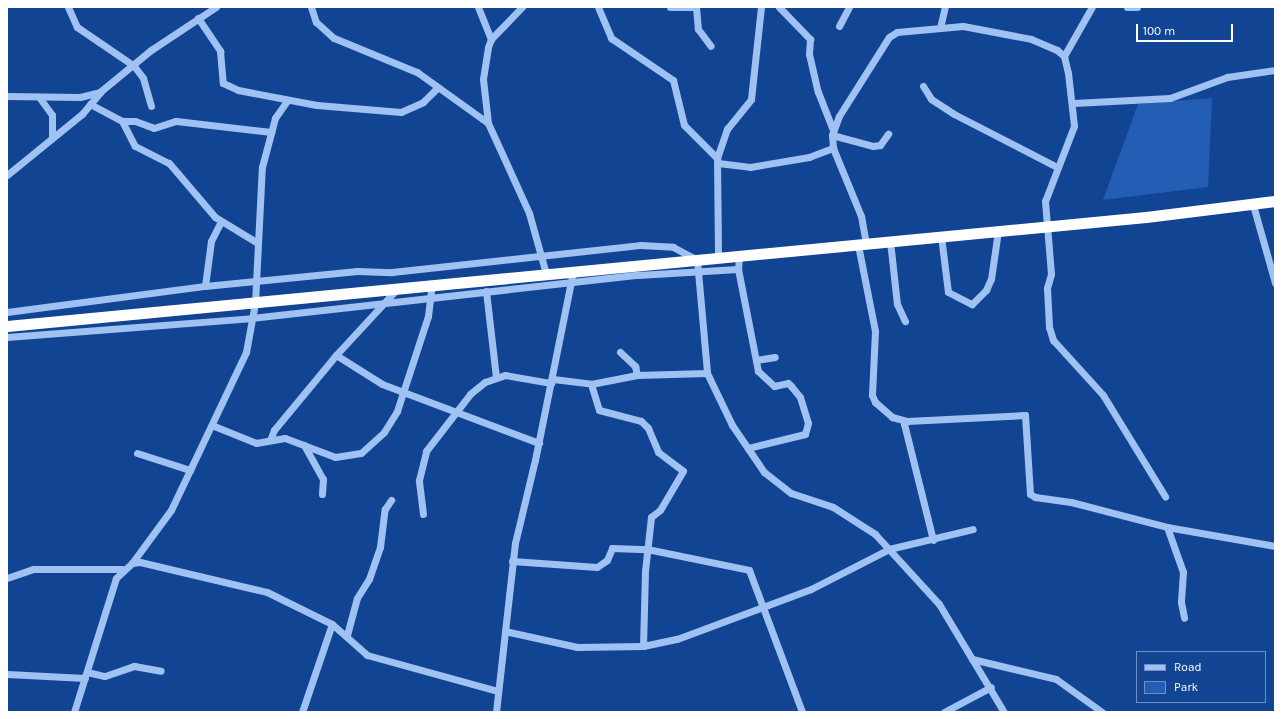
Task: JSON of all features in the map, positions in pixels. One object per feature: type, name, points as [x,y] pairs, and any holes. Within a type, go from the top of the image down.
[{"type":"highway","points":[[7,326],[998,231],[1253,205],[1275,201]]},
{"type":"street","points":[[7,175],[90,104],[101,91],[134,66],[151,50],[216,7]]},
{"type":"street","points":[[311,7],[316,22],[334,38],[417,72],[488,123]]},
{"type":"street","points":[[478,7],[490,39],[483,79],[488,123],[529,213],[543,258],[546,274]]},
{"type":"street","points":[[490,39],[522,7]]},
{"type":"street","points":[[598,7],[611,38],[673,80],[684,125],[718,161],[750,167],[809,157],[833,148]]},
{"type":"street","points":[[670,7],[692,7]]},
{"type":"street","points":[[696,7],[698,29],[710,46]]},
{"type":"street","points":[[718,257],[718,161],[727,129],[751,99],[761,7]]},
{"type":"street","points":[[780,7],[810,39],[810,54],[818,92],[833,132],[833,148],[861,216],[862,244],[875,331],[872,394],[875,402],[892,417],[907,421],[1025,415],[1030,494],[1167,528],[1275,546]]},
{"type":"street","points":[[839,26],[849,7]]},
{"type":"street","points":[[940,28],[945,7]]},
{"type":"street","points":[[1127,7],[1137,7]]},
{"type":"street","points":[[1093,8],[1064,56],[1074,103],[1074,126],[1045,201],[1048,226],[1051,335],[1103,395],[1165,496]]},
{"type":"street","points":[[69,9],[77,26],[134,66],[143,78],[151,106]]},
{"type":"street","points":[[198,18],[220,51],[223,83],[238,90],[287,101],[402,112],[423,102],[438,87]]},
{"type":"street","points":[[833,132],[893,34],[940,28],[978,28],[1031,39],[1064,56]]},
{"type":"street","points":[[1074,103],[1170,98],[1227,77],[1275,70]]},
{"type":"street","points":[[923,86],[931,98],[954,114],[1057,167]]},
{"type":"street","points":[[7,96],[80,97],[101,91]]},
{"type":"street","points":[[40,96],[52,114],[52,137]]},
{"type":"street","points":[[74,712],[112,587],[122,569],[132,563],[168,515],[214,426],[246,352],[255,303],[254,283],[259,184],[271,132],[279,110],[287,101]]},
{"type":"street","points":[[90,104],[122,121],[135,121],[154,128],[176,121],[271,132]]},
{"type":"street","points":[[122,121],[135,146],[169,163],[221,221],[256,242]]},
{"type":"street","points":[[833,132],[874,146],[888,134]]},
{"type":"street","points":[[1253,205],[1275,283]]},
{"type":"street","points":[[205,286],[212,237],[221,221]]},
{"type":"street","points":[[940,236],[948,292],[972,304],[986,290],[991,279],[998,231]]},
{"type":"street","points":[[890,241],[897,304],[905,321]]},
{"type":"street","points":[[7,312],[205,286],[543,258],[640,245],[673,247],[697,260],[707,373],[732,425],[748,448],[774,483],[858,521],[889,549],[938,604],[991,687],[1004,712]]},
{"type":"street","points":[[739,256],[738,269],[758,371],[774,386],[788,383],[800,397],[808,430],[786,440],[748,448]]},
{"type":"street","points":[[7,337],[252,318],[432,296],[571,284],[638,275],[738,269]]},
{"type":"street","points":[[496,712],[512,561],[552,381],[573,271]]},
{"type":"street","points":[[214,426],[256,443],[285,438],[340,457],[361,453],[384,432],[403,393],[432,296],[432,285]]},
{"type":"street","points":[[270,440],[274,430],[336,355],[387,302],[397,289]]},
{"type":"street","points":[[486,292],[496,377]]},
{"type":"street","points":[[620,352],[635,366],[637,374]]},
{"type":"street","points":[[336,355],[364,375],[403,393],[538,443]]},
{"type":"street","points":[[756,360],[775,357]]},
{"type":"street","points":[[423,514],[420,480],[426,451],[442,427],[458,414],[470,394],[496,377],[505,375],[591,384],[637,374],[707,373]]},
{"type":"street","points":[[591,384],[599,410],[641,422],[648,428],[658,452],[683,471],[660,510],[651,518],[647,549],[643,646]]},
{"type":"street","points":[[907,421],[909,451],[933,540]]},
{"type":"street","points":[[304,445],[323,479],[322,494]]},
{"type":"street","points":[[137,453],[190,470]]},
{"type":"street","points":[[347,634],[358,598],[370,579],[378,553],[385,510],[391,500]]},
{"type":"street","points":[[1167,528],[1183,572],[1181,602],[1184,618]]},
{"type":"street","points":[[505,631],[559,645],[643,646],[677,639],[811,589],[889,549],[933,540],[973,529]]},
{"type":"street","points":[[512,561],[597,567],[607,560],[612,548],[647,549],[749,570],[765,605],[802,712]]},
{"type":"street","points":[[132,563],[150,563],[267,592],[332,624],[347,634],[367,655],[376,659],[498,691]]},
{"type":"street","points":[[7,578],[33,569],[122,569]]},
{"type":"street","points":[[302,712],[332,624]]},
{"type":"street","points":[[972,659],[1056,678],[1102,712]]},
{"type":"street","points":[[7,674],[105,676],[134,666],[161,671]]},
{"type":"street","points":[[944,712],[991,687]]},
{"type":"green space","points":[[1212,98],[1208,187],[1103,200],[1138,104]]}]
